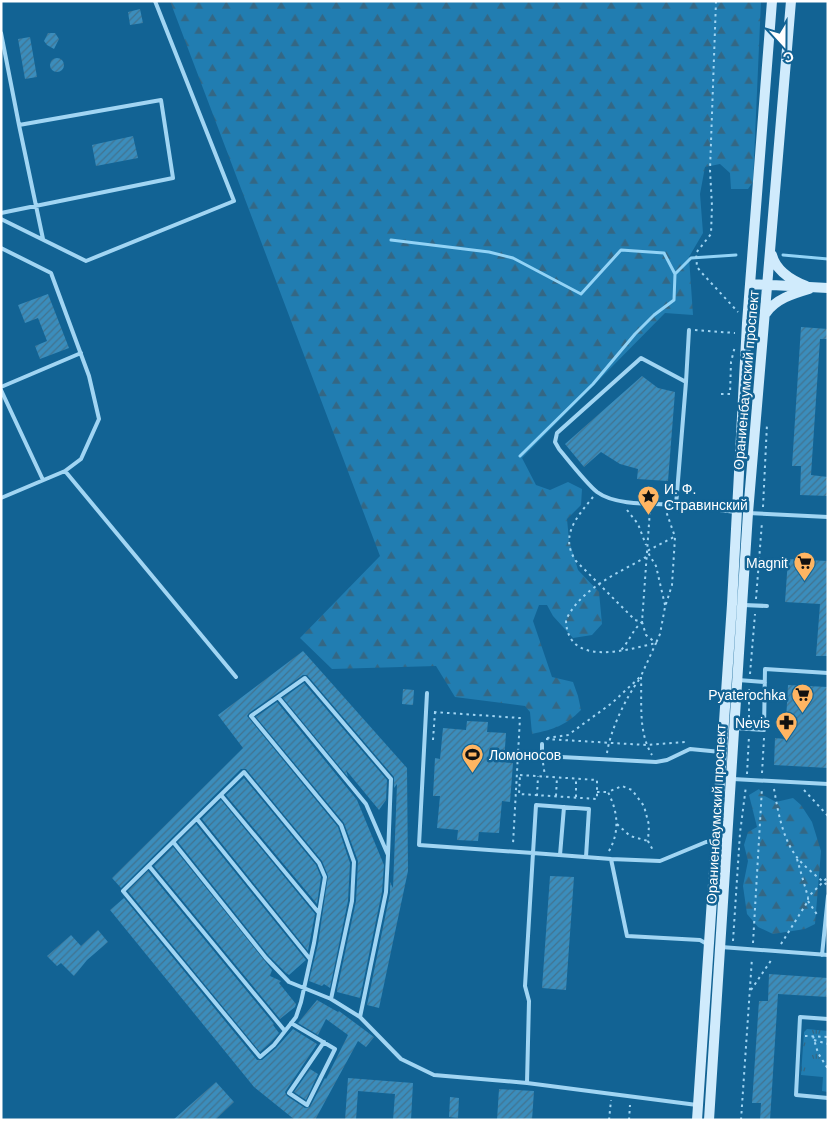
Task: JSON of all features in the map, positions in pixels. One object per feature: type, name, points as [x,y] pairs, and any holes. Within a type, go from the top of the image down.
[{"type":"main road","name":"Ораниенбаумский проспект","points":[[697,1120],[732,604],[750,284],[772,1]]},
{"type":"main road","name":"Ораниенбаумский проспект","points":[[709,1120],[748,513],[791,1]]},
{"type":"main road","points":[[770,249],[774,264],[779,270],[804,285],[814,288]]},
{"type":"main road","points":[[750,284],[828,288]]},
{"type":"main road","points":[[765,314],[779,300],[814,288]]},
{"type":"main road","points":[[737,512],[748,513]]},
{"type":"main road","points":[[732,604],[743,605]]},
{"type":"main road","points":[[726,679],[738,680]]},
{"type":"main road","points":[[716,841],[728,841]]},
{"type":"main road","points":[[709,946],[721,947]]},
{"type":"main road","points":[[699,1105],[710,1106]]},
{"type":"lane","points":[[1,219],[86,261],[234,201],[155,1]]},
{"type":"lane","points":[[1,33],[43,239]]},
{"type":"lane","points":[[1,213],[173,178],[160,100],[19,125]]},
{"type":"lane","points":[[1,248],[51,273],[89,376],[99,419],[81,459],[65,471],[1,498]]},
{"type":"lane","points":[[676,504],[689,330]]},
{"type":"lane","points":[[43,480],[1,389],[81,354]]},
{"type":"lane","points":[[686,382],[641,358],[556,434],[555,442],[559,449],[598,492],[620,501],[676,504],[737,512]]},
{"type":"lane","points":[[65,471],[236,678]]},
{"type":"lane","points":[[748,513],[828,517]]},
{"type":"lane","points":[[743,605],[767,606]]},
{"type":"lane","points":[[734,728],[764,730],[765,670],[828,673]]},
{"type":"lane","points":[[331,999],[352,901],[354,862],[340,825],[251,716],[305,678],[391,779],[386,892],[360,1017]]},
{"type":"lane","points":[[738,680],[765,682]]},
{"type":"lane","points":[[428,693],[419,845],[660,861],[706,842],[716,841]]},
{"type":"lane","points":[[278,697],[366,804],[388,855]]},
{"type":"lane","points":[[542,744],[542,756],[656,762],[667,760],[690,749],[721,752]]},
{"type":"lane","points":[[244,772],[319,864],[325,877],[310,959],[296,1017],[274,1045],[260,1057],[124,891],[197,819],[244,772]]},
{"type":"lane","points":[[731,778],[828,784]]},
{"type":"lane","points":[[221,795],[319,912]]},
{"type":"lane","points":[[527,1083],[529,1001],[524,986],[536,805],[590,809],[586,857]]},
{"type":"lane","points":[[560,855],[564,807]]},
{"type":"lane","points":[[197,819],[310,959]]},
{"type":"lane","points":[[174,843],[266,958],[289,982],[331,999],[360,1017],[401,1059],[434,1075],[527,1083],[699,1105]]},
{"type":"lane","points":[[612,859],[627,936],[700,940],[709,946]]},
{"type":"lane","points":[[149,866],[285,1031]]},
{"type":"lane","points":[[822,955],[828,897]]},
{"type":"lane","points":[[721,947],[828,955]]},
{"type":"lane","points":[[828,1019],[800,1017],[796,1095],[828,1098]]},
{"type":"lane","points":[[291,1023],[324,1042],[334,1049],[307,1105],[289,1093],[324,1042]]},
{"type":"path","points":[[716,1],[710,170],[711,234],[696,253],[695,260],[701,272],[738,312]]},
{"type":"path","points":[[699,330],[738,334],[738,328]]},
{"type":"path","points":[[721,394],[730,394],[731,362],[736,342]]},
{"type":"path","points":[[733,948],[740,833],[746,780],[749,681],[756,605],[767,424]]},
{"type":"path","points":[[598,492],[575,520],[568,542],[571,553],[576,561],[636,620],[642,622]]},
{"type":"path","points":[[620,501],[638,524],[647,547]]},
{"type":"path","points":[[650,504],[642,622],[646,635],[656,644]]},
{"type":"path","points":[[606,759],[609,743],[630,692],[641,676],[660,634],[672,584],[675,537],[664,504]]},
{"type":"path","points":[[647,551],[675,537]]},
{"type":"path","points":[[647,551],[656,566],[665,607]]},
{"type":"path","points":[[646,558],[600,584],[582,598],[566,620],[568,634],[572,642],[586,650],[628,651],[656,644]]},
{"type":"path","points":[[621,650],[632,638],[637,626],[642,622]]},
{"type":"path","points":[[641,676],[612,703],[568,734],[543,739],[646,745],[693,743]]},
{"type":"path","points":[[641,676],[641,718],[646,745],[656,762]]},
{"type":"path","points":[[426,711],[520,718],[518,786],[512,851]]},
{"type":"path","points":[[741,1120],[763,780],[764,730]]},
{"type":"path","points":[[542,756],[545,776]]},
{"type":"path","points":[[520,775],[538,776],[597,780],[597,799],[519,794],[520,775]]},
{"type":"path","points":[[537,795],[538,776]]},
{"type":"path","points":[[556,796],[557,777]]},
{"type":"path","points":[[576,778],[576,797]]},
{"type":"path","points":[[512,785],[518,786]]},
{"type":"path","points":[[597,792],[608,792],[622,786],[632,790],[644,806],[649,825],[648,841],[660,861]]},
{"type":"path","points":[[762,788],[781,789]]},
{"type":"path","points":[[774,788],[782,829],[788,843],[796,856],[828,886]]},
{"type":"path","points":[[797,790],[804,790],[828,816]]},
{"type":"path","points":[[604,858],[614,843],[617,824],[613,802],[608,792]]},
{"type":"path","points":[[617,824],[630,836],[648,841]]},
{"type":"path","points":[[750,992],[778,951],[779,946],[808,901],[796,856]]},
{"type":"path","points":[[808,897],[828,877]]},
{"type":"path","points":[[808,901],[825,926]]},
{"type":"path","points":[[799,1035],[814,1038],[828,1044]]},
{"type":"path","points":[[814,1038],[828,1037]]},
{"type":"path","points":[[814,1038],[818,1053],[828,1069]]},
{"type":"path","points":[[609,1120],[612,1093]]},
{"type":"path","points":[[629,1120],[631,1096]]},
{"type":"green space","points":[[170,1],[761,1],[753,182],[748,189],[731,189],[730,173],[720,164],[705,167],[700,194],[703,233],[689,257],[693,315],[665,313],[522,458],[536,485],[550,490],[568,482],[582,489],[581,505],[567,519],[569,540],[578,570],[599,592],[602,624],[592,635],[573,638],[553,616],[547,605],[539,605],[533,621],[552,677],[573,682],[578,696],[581,710],[564,723],[532,734],[530,712],[525,706],[455,697],[436,666],[332,669],[300,638],[380,556]]},
{"type":"green space","points":[[759,789],[763,795],[776,802],[793,798],[801,805],[812,822],[821,851],[815,924],[805,929],[773,934],[758,927],[747,914],[743,886],[748,861],[744,845],[748,832],[757,827],[749,795]]},
{"type":"green space","points":[[807,1029],[828,1031],[828,1092],[822,1091],[823,1077],[801,1075],[804,1032]]},
{"type":"building","points":[[140,9],[143,23],[130,25],[128,12]]},
{"type":"building","points":[[48,33],[55,33],[59,39],[54,49],[44,41]]},
{"type":"building","points":[[30,37],[37,77],[25,79],[18,39]]},
{"type":"building","points":[[54,58],[60,58],[64,65],[60,72],[54,72],[50,68],[50,62]]},
{"type":"building","points":[[133,136],[138,158],[96,166],[92,145]]},
{"type":"building","points":[[48,294],[69,348],[40,359],[35,346],[47,341],[38,318],[25,323],[18,305]]},
{"type":"building","points":[[801,327],[828,329],[828,339],[820,339],[811,475],[828,477],[828,496],[800,495],[801,466],[792,466]]},
{"type":"building","points":[[642,376],[658,388],[675,392],[668,481],[637,479],[638,469],[620,464],[601,452],[584,467],[565,444]]},
{"type":"building","points":[[788,559],[828,561],[828,656],[816,656],[820,604],[785,602]]},
{"type":"building","points":[[303,651],[407,768],[408,871],[379,1008],[367,1005],[390,893],[390,882],[393,888],[397,784],[394,788],[394,777],[307,675],[303,675],[247,716],[338,827],[350,863],[348,901],[330,988],[324,984],[322,986],[309,981],[318,944],[328,876],[322,861],[246,769],[241,769],[121,888],[112,878],[243,748],[218,715]]},
{"type":"building","points":[[304,683],[387,780],[386,800],[379,810],[346,770],[348,777],[283,698]]},
{"type":"building","points":[[788,685],[828,687],[828,768],[774,765],[775,738],[785,739]]},
{"type":"building","points":[[403,689],[414,690],[413,705],[402,704]]},
{"type":"building","points":[[277,702],[357,800],[384,865],[382,892],[360,998],[337,992],[356,901],[358,861],[344,823],[256,717]]},
{"type":"building","name":"Ломоносов","points":[[467,721],[488,722],[487,732],[506,733],[504,762],[513,763],[510,802],[502,801],[499,833],[479,832],[478,841],[457,840],[458,830],[437,828],[440,796],[433,796],[435,758],[440,759],[443,728],[466,730]]},
{"type":"building","points":[[244,778],[316,865],[321,877],[317,904],[226,795]]},
{"type":"building","points":[[221,800],[315,914],[308,951],[202,819]]},
{"type":"building","points":[[196,824],[306,960],[289,975],[269,956],[178,842]]},
{"type":"building","points":[[173,847],[272,970],[270,976],[281,981],[279,983],[296,1004],[295,1007],[280,1019],[154,866]]},
{"type":"building","points":[[148,871],[274,1024],[279,1033],[260,1052],[128,891]]},
{"type":"building","points":[[550,876],[574,877],[566,990],[542,988]]},
{"type":"building","points":[[124,898],[257,1060],[262,1060],[276,1048],[293,1029],[317,1044],[285,1092],[287,1096],[305,1108],[310,1107],[348,1035],[326,1019],[318,1035],[298,1023],[317,1000],[339,1011],[374,1037],[366,1047],[358,1041],[315,1120],[295,1120],[254,1087],[110,910]]},
{"type":"building","points":[[98,930],[108,942],[87,960],[74,976],[61,963],[57,966],[47,956],[71,935],[81,946]]},
{"type":"building","points":[[769,974],[828,978],[828,997],[778,994],[770,1120],[760,1120],[761,1103],[752,1103],[759,1001],[768,1001]]},
{"type":"building","points":[[310,1069],[318,1074],[306,1100],[294,1092]]},
{"type":"building","points":[[348,1078],[413,1083],[411,1120],[393,1120],[395,1094],[358,1091],[356,1120],[345,1120]]},
{"type":"building","points":[[216,1082],[234,1102],[215,1120],[173,1120]]},
{"type":"building","points":[[499,1089],[534,1091],[532,1120],[497,1120]]},
{"type":"building","points":[[450,1097],[459,1098],[458,1118],[449,1117]]},
{"type":"waterway","points":[[391,240],[489,252],[513,258],[581,294],[621,250],[664,253],[675,274],[674,300],[654,315],[635,334],[593,384],[520,456]]},
{"type":"waterway","points":[[675,274],[691,258],[736,255]]},
{"type":"waterway","points":[[783,255],[828,259]]},
{"type":"place","name":"И. Ф. Стравинский","points":[[648,516]]},
{"type":"place","name":"Magnit","points":[[804,582]]},
{"type":"place","name":"Pyaterochka","points":[[802,714]]},
{"type":"place","name":"Nevis","points":[[786,742]]},
{"type":"place","name":"Ломоносов","points":[[473,774]]}]
